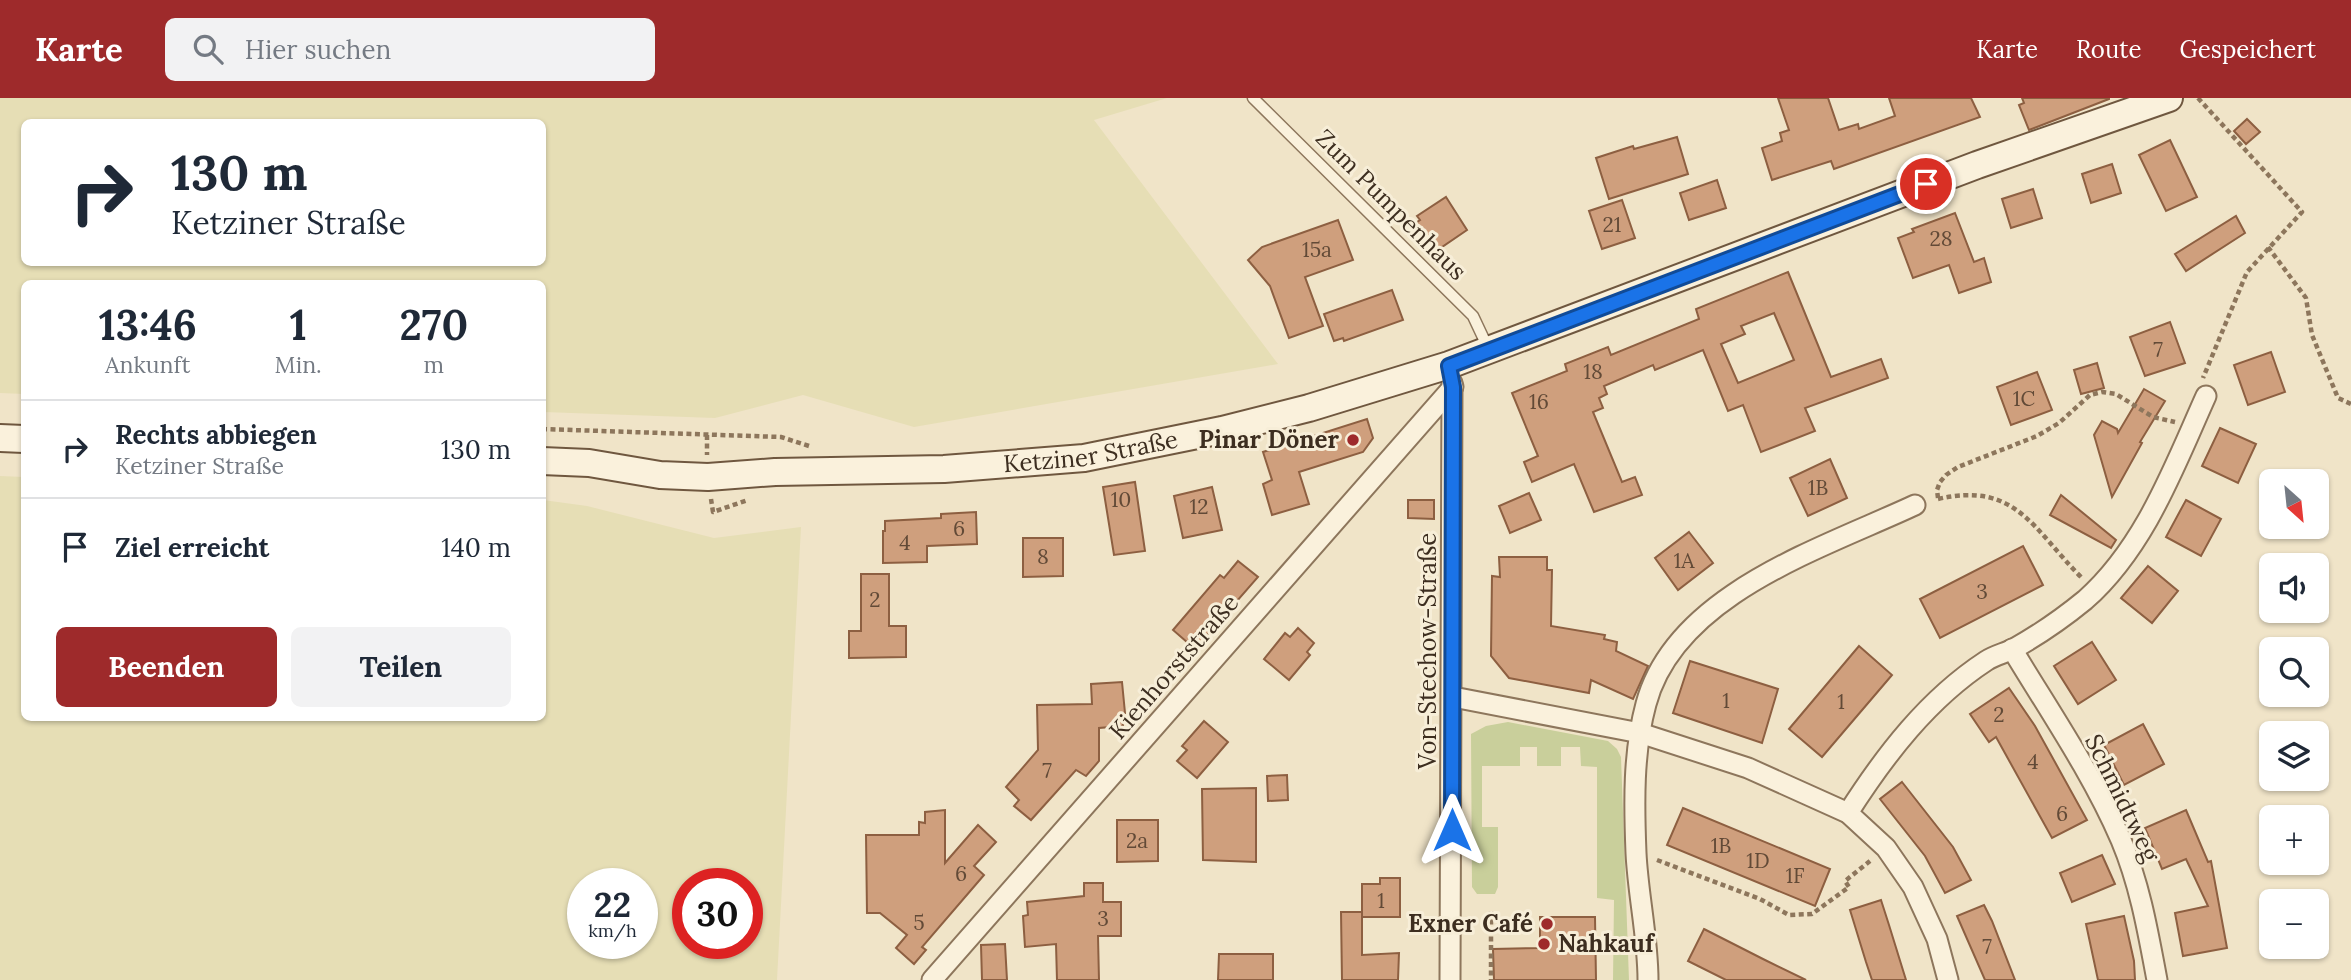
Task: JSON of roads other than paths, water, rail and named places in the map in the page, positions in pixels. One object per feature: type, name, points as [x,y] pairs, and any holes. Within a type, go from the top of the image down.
[{"type":"street","name":"Ketziner Straße","points":[[546,461],[589,463],[660,475],[708,477],[820,471],[944,469],[1084,458],[1223,430],[1451,376],[1489,351],[1977,165],[2169,98]]},
{"type":"street","name":"Von-Stechow-Straße","points":[[1450,980],[1451,376]]},
{"type":"street","name":"Kienhorststraße","points":[[932,980],[1451,376]]},
{"type":"street","points":[[1848,813],[1878,767],[1940,695],[1988,659],[2012,649],[2050,627],[2094,590],[2130,548],[2156,505],[2206,396]]},
{"type":"street","points":[[0,438],[21,439]]},
{"type":"street","points":[[1648,980],[1636,853],[1636,768],[1646,702],[1662,667],[1682,639],[1707,613],[1733,593],[1766,573],[1915,505]]},
{"type":"street","name":"Schmidtweg","points":[[2012,649],[2085,769],[2121,841],[2145,911],[2157,980]]},
{"type":"street","points":[[1452,697],[1640,733],[1748,768],[1848,813],[1886,848],[1913,887],[1937,939],[1948,980]]},
{"type":"lane","name":"Zum Pumpenhaus","points":[[1253,98],[1473,316],[1489,351]]},
{"type":"place","name":"Pinar Döner","points":[[1353,440]]},
{"type":"place","name":"Exner Café","points":[[1547,924]]},
{"type":"place","name":"Nahkauf","points":[[1544,944]]}]
